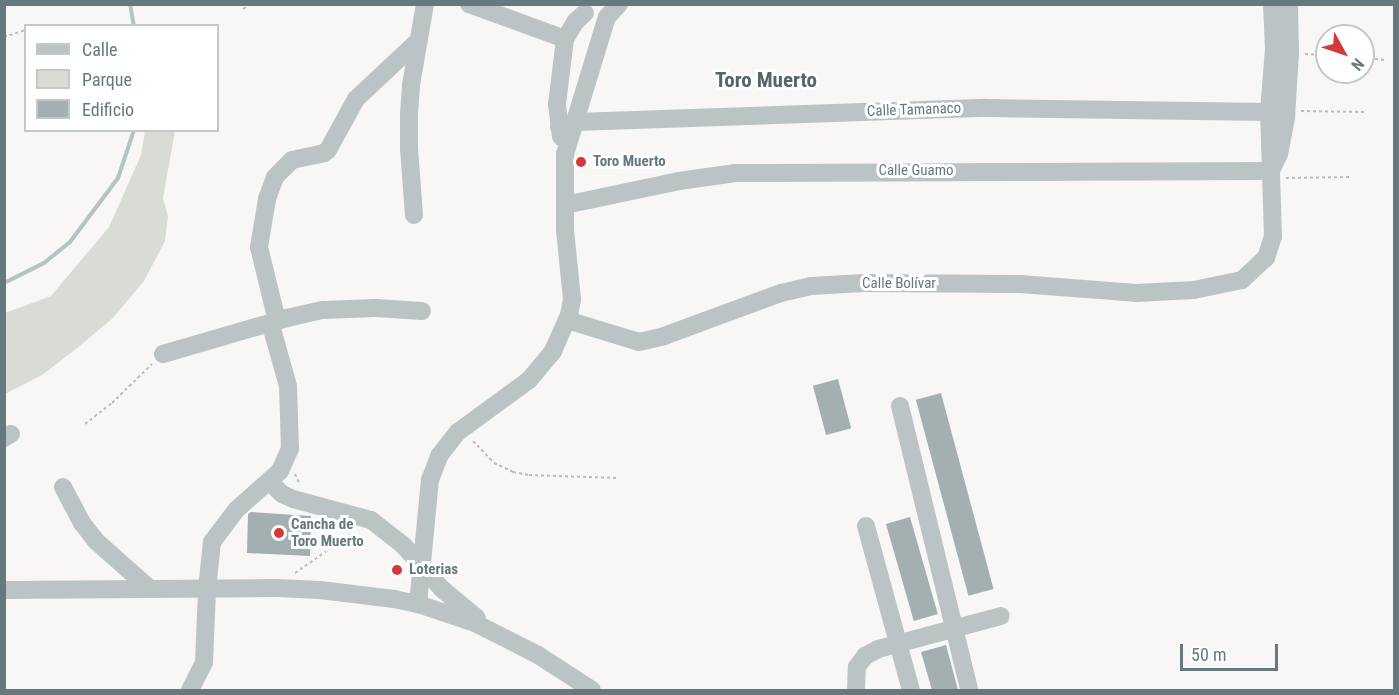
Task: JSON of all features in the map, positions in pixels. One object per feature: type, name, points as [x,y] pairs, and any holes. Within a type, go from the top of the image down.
[{"type":"street","points":[[414,215],[408,136],[411,85],[425,4]]},
{"type":"street","points":[[469,4],[565,39]]},
{"type":"street","points":[[1272,4],[1274,48],[1280,86]]},
{"type":"street","points":[[1271,175],[1280,86],[1290,52],[1289,4]]},
{"type":"street","points":[[418,604],[424,566],[432,473],[439,456],[462,428],[529,380],[553,351],[567,320],[572,299],[565,205],[567,124],[613,11],[584,9],[565,39],[557,104],[567,124]]},
{"type":"street","points":[[190,690],[204,662],[207,589],[212,542],[236,510],[269,481],[286,462],[290,448],[288,386],[259,247],[267,199],[275,177],[292,160],[324,153],[328,150],[362,91],[417,42]]},
{"type":"street","name":"Calle Tamanaco","points":[[567,124],[986,108],[1278,111]]},
{"type":"street","name":"Calle Guamo","points":[[565,205],[679,181],[735,173],[1271,175]]},
{"type":"street","name":"Calle Bolívar","points":[[567,320],[639,342],[664,336],[781,293],[811,286],[864,283],[1020,284],[1136,293],[1194,290],[1242,280],[1259,267],[1271,247],[1274,212],[1271,175]]},
{"type":"street","points":[[163,354],[273,322],[348,308],[422,311]]},
{"type":"street","points":[[900,406],[969,690]]},
{"type":"street","points":[[269,481],[282,494],[371,520],[391,534],[457,603],[512,641]]},
{"type":"street","points":[[63,487],[92,536],[150,589]]},
{"type":"street","points":[[866,526],[910,690]]},
{"type":"street","points":[[4,590],[269,588],[320,590],[418,604],[475,623],[512,641],[560,668],[592,690]]},
{"type":"street","points":[[856,690],[857,667],[865,656],[899,644],[1001,616]]},
{"type":"path","points":[[243,9],[251,4]]},
{"type":"path","points":[[4,37],[24,31]]},
{"type":"path","points":[[1290,52],[1315,55]]},
{"type":"path","points":[[1375,59],[1386,60]]},
{"type":"path","points":[[1278,111],[1366,112]]},
{"type":"path","points":[[1271,175],[1350,177]]},
{"type":"path","points":[[85,424],[112,404],[163,354]]},
{"type":"path","points":[[462,428],[494,463],[513,472],[528,476],[617,478]]},
{"type":"path","points":[[290,448],[294,473],[315,504]]},
{"type":"path","points":[[269,588],[297,572],[371,520]]},
{"type":"green space","points":[[145,132],[175,132],[163,198],[168,216],[165,241],[144,281],[113,318],[76,349],[42,375],[5,394],[5,313],[51,296],[109,227],[141,155]]},
{"type":"building","points":[[838,379],[851,428],[826,435],[813,386]]},
{"type":"building","points":[[941,393],[994,589],[968,596],[916,400]]},
{"type":"building","name":"Cancha de Toro Muerto","points":[[251,512],[311,516],[310,556],[247,553],[248,514]]},
{"type":"building","points":[[910,517],[938,614],[914,621],[886,524]]},
{"type":"building","points":[[946,645],[958,690],[932,690],[921,652]]},
{"type":"waterway","points":[[130,4],[134,24]]},
{"type":"waterway","points":[[4,283],[44,263],[70,242],[118,178],[133,132]]},
{"type":"place","name":"Toro Muerto","points":[[581,162]]},
{"type":"place","name":"Cancha de Toro Muerto","points":[[279,533]]},
{"type":"place","name":"Loterias","points":[[397,570]]},
{"type":"district","name":"Toro Muerto","points":[[766,80]]}]
